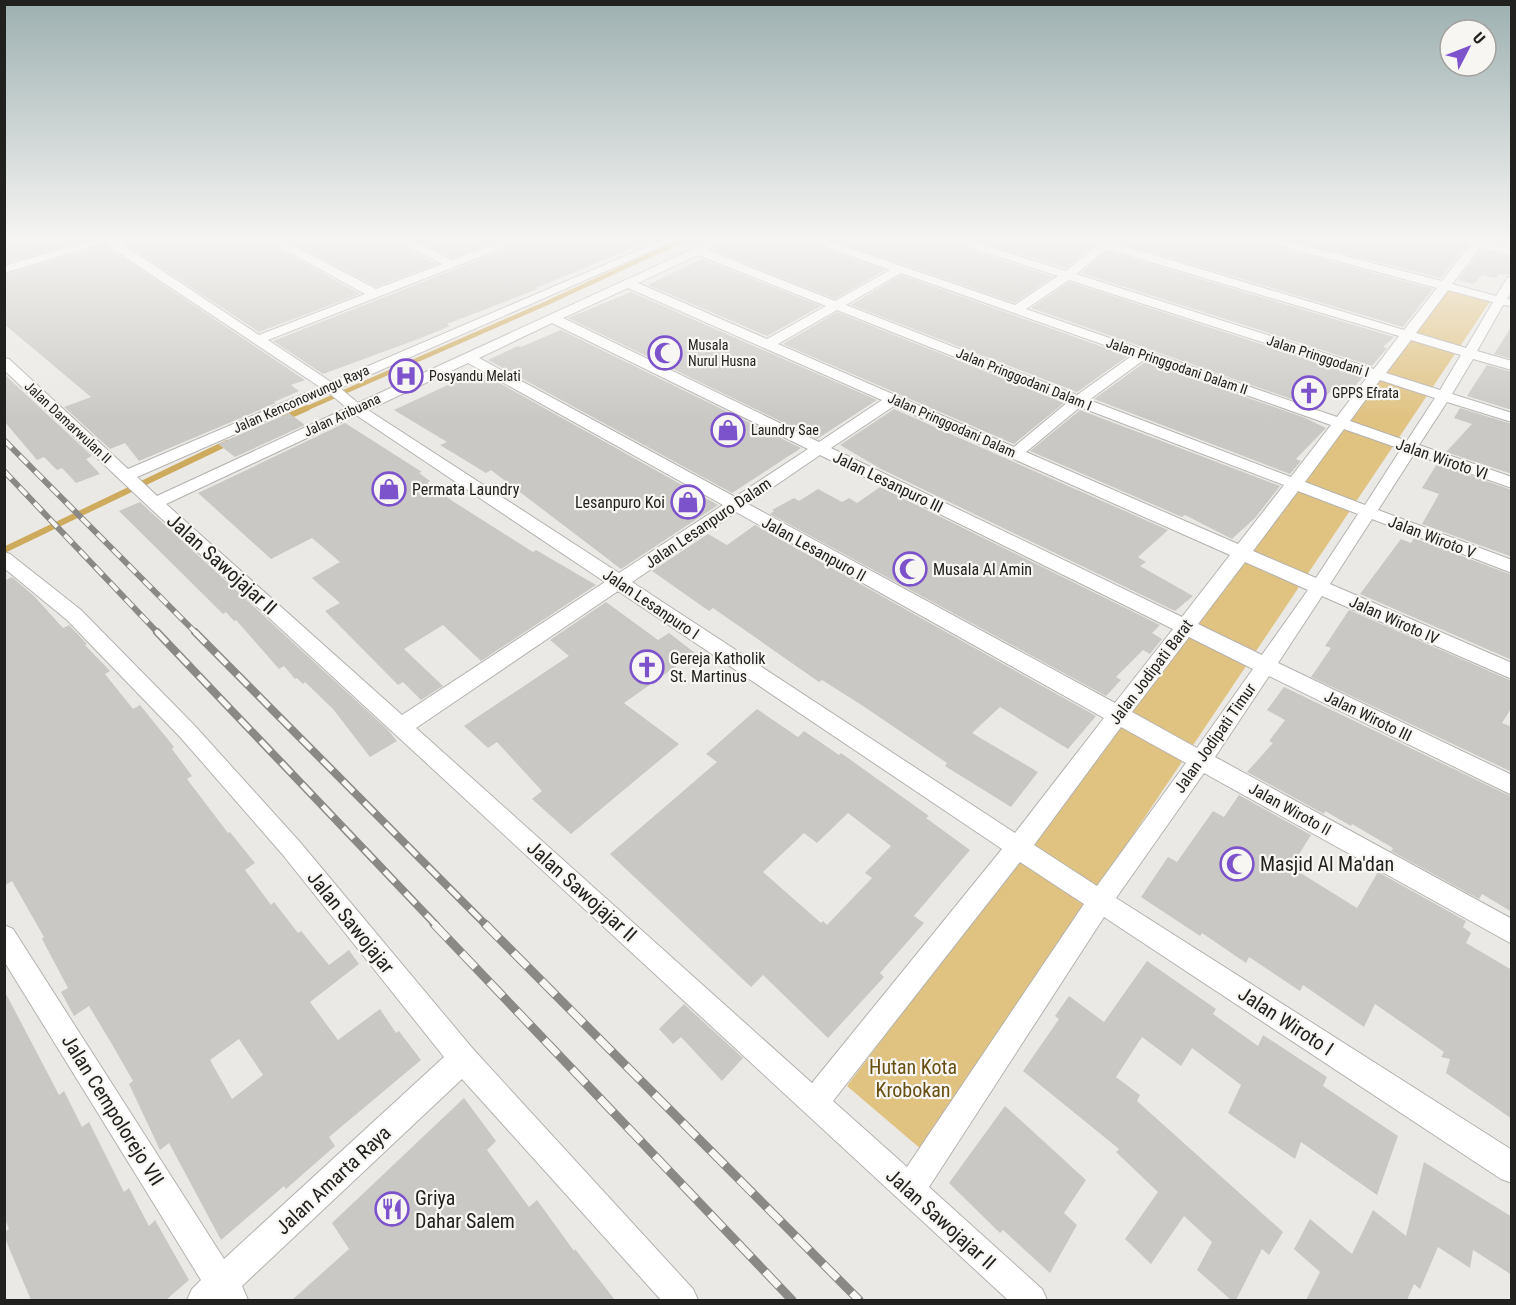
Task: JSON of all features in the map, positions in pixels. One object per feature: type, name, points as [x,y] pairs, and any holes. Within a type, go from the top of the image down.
[{"type":"street","name":"Jalan Lesanpuro I","points":[[196,299],[1060,875]]},
{"type":"street","points":[[257,340],[362,299]]},
{"type":"street","name":"Jalan Kenconowungu Raya","points":[[139,488],[341,396],[543,299]]},
{"type":"street","name":"Jalan Aribuana","points":[[139,488],[341,396],[468,357],[593,299]]},
{"type":"street","name":"Jalan Pringgodani Dalam","points":[[664,299],[1276,568]]},
{"type":"street","name":"Jalan Pringgodani Dalam I","points":[[824,299],[1078,401],[1360,509]]},
{"type":"street","points":[[768,344],[846,299]]},
{"type":"street","name":"Jalan Pringgodani Dalam II","points":[[985,299],[1373,435]]},
{"type":"street","points":[[1016,310],[1033,299]]},
{"type":"street","name":"Jalan Pringgodani I","points":[[1139,299],[1512,418]]},
{"type":"street","points":[[1293,299],[1512,366]]},
{"type":"street","name":"Jalan Jodipati Barat","points":[[815,1102],[1018,847],[1434,299]]},
{"type":"street","name":"Jalan Jodipati Timur","points":[[909,1190],[1100,901],[1201,760],[1319,587],[1360,509],[1409,448],[1505,302]]},
{"type":"street","name":"Jalan Lesanpuro III","points":[[552,318],[1224,646]]},
{"type":"street","points":[[1016,453],[1078,401],[1144,354]]},
{"type":"street","name":"Jalan Lesanpuro II","points":[[468,357],[1162,740]]},
{"type":"street","name":"Jalan Damarwulan II","points":[[4,362],[139,488]]},
{"type":"street","name":"Jalan Lesanpuro Dalam","points":[[401,727],[894,399]]},
{"type":"street","name":"Jalan Wiroto VI","points":[[1373,435],[1512,483]]},
{"type":"street","name":"Jalan Sawojajar II","points":[[139,488],[1031,1300]]},
{"type":"street","name":"Jalan Wiroto V","points":[[1360,509],[1512,567]]},
{"type":"street","name":"Jalan Sawojajar","points":[[7,563],[74,615],[188,732],[291,848],[463,1059],[682,1300]]},
{"type":"street","name":"Jalan Wiroto IV","points":[[1276,568],[1512,672]]},
{"type":"street","name":"Jalan Wiroto III","points":[[1224,646],[1512,786]]},
{"type":"street","name":"Jalan Wiroto II","points":[[1162,740],[1512,932]]},
{"type":"street","name":"Jalan Wiroto I","points":[[1060,875],[1512,1168]]},
{"type":"street","name":"Jalan Cempolorejo VII","points":[[4,937],[219,1295]]},
{"type":"street","name":"Jalan Amarta Raya","points":[[219,1295],[463,1059]]},
{"type":"green space","name":"Hutan Kota Krobokan","points":[[1441,299],[1491,300],[922,1150],[847,1086]]},
{"type":"building","points":[[4,299],[184,299],[305,380],[291,385],[299,391],[274,402],[276,403],[139,461],[125,443],[110,449],[64,407],[91,397],[4,324]]},
{"type":"building","points":[[209,299],[347,299],[259,332]]},
{"type":"building","points":[[380,299],[512,299],[447,324],[450,326],[421,338],[323,374],[273,341]]},
{"type":"building","points":[[614,299],[647,299],[877,400],[817,439],[568,318]]},
{"type":"building","points":[[680,299],[803,299],[821,306],[767,336]]},
{"type":"building","points":[[861,299],[968,299],[1128,356],[1077,392],[851,305]]},
{"type":"building","points":[[1003,299],[1021,299],[1015,303]]},
{"type":"building","points":[[1044,299],[1121,299],[1363,377],[1345,397],[1331,391],[1314,407],[1031,308]]},
{"type":"building","points":[[1162,299],[1267,299],[1394,337],[1383,347],[1387,348],[1372,366]]},
{"type":"building","points":[[1308,299],[1425,299],[1403,327]]},
{"type":"building","points":[[837,312],[1064,403],[1014,444],[783,344]]},
{"type":"building","points":[[1512,326],[1512,359],[1494,354]]},
{"type":"building","points":[[561,330],[801,448],[732,493],[488,360]]},
{"type":"building","points":[[1145,362],[1303,417],[1326,428],[1296,459],[1301,461],[1290,474],[1094,399]]},
{"type":"building","points":[[1487,365],[1512,372],[1512,410],[1467,396]]},
{"type":"building","points":[[478,371],[718,505],[621,569],[491,470],[486,473],[440,445],[447,442],[394,410]]},
{"type":"building","points":[[4,374],[92,456],[86,459],[100,474],[76,483],[62,468],[57,470],[44,457],[37,460],[4,421]]},
{"type":"building","points":[[1460,408],[1512,424],[1512,474],[1446,452],[1472,424],[1454,418]]},
{"type":"building","points":[[894,409],[1168,530],[1138,557],[1146,562],[1140,566],[1193,596],[1175,611],[881,469],[840,445]]},
{"type":"building","points":[[1080,410],[1280,486],[1255,518],[1232,539],[1185,515],[1182,517],[1030,451]]},
{"type":"building","points":[[289,413],[305,425],[235,457],[218,444]]},
{"type":"building","points":[[345,423],[422,472],[419,473],[430,481],[427,483],[454,502],[533,552],[536,550],[596,585],[481,661],[443,625],[404,649],[443,686],[421,700],[403,682],[398,685],[325,611],[340,603],[312,578],[340,562],[312,538],[271,559],[198,493]]},
{"type":"building","points":[[1437,464],[1512,490],[1512,557],[1422,524],[1439,494],[1422,488]]},
{"type":"building","points":[[880,487],[1160,625],[1152,633],[1162,639],[1150,654],[1143,650],[1116,677],[1121,680],[1106,696],[770,514],[774,511],[772,510],[794,498],[799,501],[818,489],[842,502],[849,498],[857,503]]},
{"type":"building","points":[[140,502],[387,729],[397,741],[370,757],[333,709],[305,682],[303,684],[297,678],[295,679],[284,666],[279,669],[236,620],[234,621],[226,612],[223,614],[119,511]]},
{"type":"building","points":[[755,525],[1096,716],[1068,749],[1000,707],[972,733],[1038,772],[1011,807],[945,766],[947,763],[863,706],[822,680],[819,682],[713,608],[709,611],[652,571],[708,534],[727,545]]},
{"type":"building","points":[[1414,538],[1512,575],[1512,660],[1360,594],[1401,539],[1411,543]]},
{"type":"building","points":[[12,577],[34,596],[63,628],[69,625],[110,671],[105,674],[133,709],[140,705],[174,747],[172,749],[192,776],[187,779],[228,833],[230,832],[255,863],[245,870],[271,905],[274,902],[298,933],[301,931],[329,965],[349,950],[359,964],[310,1002],[338,1040],[380,1009],[396,1033],[399,1031],[421,1060],[329,1137],[335,1146],[286,1189],[284,1186],[221,1240],[169,1143],[160,1150],[129,1084],[133,1081],[89,1006],[74,1016],[61,992],[68,988],[42,939],[44,937],[12,881],[4,886],[4,581]],"holes":[[[239,1039],[263,1075],[232,1099],[210,1060]]]},
{"type":"building","points":[[606,602],[658,640],[669,633],[695,653],[624,703],[679,744],[571,834],[532,799],[542,791],[497,742],[488,748],[464,726],[569,656],[550,640]]},
{"type":"building","points":[[1349,610],[1512,681],[1512,707],[1502,723],[1512,727],[1512,772],[1311,677],[1331,648],[1325,646]]},
{"type":"building","points":[[1284,687],[1512,797],[1512,912],[1482,894],[1479,899],[1391,851],[1393,848],[1352,824],[1351,826],[1325,811],[1324,814],[1247,772],[1273,743],[1269,741],[1285,720],[1267,710]]},
{"type":"building","points":[[757,709],[798,737],[804,731],[839,755],[841,753],[929,816],[926,818],[970,850],[914,916],[924,923],[880,973],[884,977],[828,1038],[763,975],[751,987],[610,854],[717,762],[706,754]],"holes":[[[848,813],[891,846],[865,873],[872,878],[827,925],[823,921],[821,923],[763,872],[804,833],[817,843]]]},
{"type":"building","points":[[1239,795],[1311,835],[1291,867],[1357,908],[1378,872],[1466,921],[1463,927],[1471,933],[1466,943],[1512,970],[1512,1119],[1446,1073],[1450,1059],[1441,1057],[1444,1052],[1375,1004],[1364,1027],[1303,985],[1300,991],[1249,957],[1246,963],[1202,933],[1200,936],[1141,897],[1168,857],[1177,862],[1213,811],[1224,817]]},
{"type":"building","points":[[1147,961],[1216,1009],[1213,1014],[1258,1046],[1263,1035],[1327,1077],[1323,1086],[1398,1136],[1377,1195],[1301,1142],[1295,1159],[1228,1113],[1241,1085],[1192,1048],[1181,1066],[1142,1037],[1116,1077],[1140,1095],[1137,1101],[1283,1232],[1269,1255],[1262,1249],[1236,1300],[1231,1300],[1197,1270],[1212,1242],[1184,1216],[1151,1264],[1125,1239],[1158,1192],[1116,1152],[1119,1149],[1023,1071],[1059,1019],[1055,1016],[1069,996],[1104,1022]]},
{"type":"building","points":[[4,990],[59,1095],[64,1091],[82,1127],[89,1122],[124,1192],[129,1188],[149,1226],[155,1220],[189,1280],[166,1300],[31,1300],[4,1236],[4,1232],[9,1229],[4,1217]]},
{"type":"building","points":[[684,1004],[743,1058],[722,1081],[681,1037],[673,1044],[659,1029]]},
{"type":"building","points":[[464,1098],[496,1141],[487,1150],[529,1207],[537,1200],[574,1251],[575,1249],[615,1300],[292,1300],[349,1249],[332,1223]]},
{"type":"building","points":[[1005,1106],[1086,1180],[1064,1213],[1077,1225],[1050,1273],[1003,1230],[1000,1233],[949,1183]]},
{"type":"building","points":[[1424,1162],[1512,1217],[1512,1275],[1473,1250],[1470,1268],[1438,1247],[1420,1289],[1414,1284],[1407,1300],[1306,1300],[1320,1272],[1294,1249],[1310,1219],[1352,1254],[1373,1210],[1406,1236]]},
{"type":"waterway","points":[[303,410],[556,299]]},
{"type":"waterway","points":[[284,418],[307,408]]},
{"type":"waterway","points":[[4,550],[227,443]]},
{"type":"railway","points":[[4,440],[196,633]]},
{"type":"railway","points":[[4,471],[158,633]]},
{"type":"railway","points":[[157,632],[436,925]]},
{"type":"railway","points":[[195,632],[486,925]]},
{"type":"railway","points":[[434,924],[792,1300]]},
{"type":"railway","points":[[485,924],[859,1300]]},
{"type":"place","name":"Musala Nurul Husna","points":[[665,353]]},
{"type":"place","name":"Posyandu Melati","points":[[406,376]]},
{"type":"place","name":"GPPS Efrata","points":[[1309,393]]},
{"type":"place","name":"Laundry Sae","points":[[728,430]]},
{"type":"place","name":"Permata Laundry","points":[[389,489]]},
{"type":"place","name":"Lesanpuro Koi","points":[[688,502]]},
{"type":"place","name":"Musala Al Amin","points":[[910,569]]},
{"type":"place","name":"Gereja Katholik St. Martinus","points":[[647,667]]},
{"type":"place","name":"Masjid Al Ma'dan","points":[[1237,864]]},
{"type":"place","name":"Griya Dahar Salem","points":[[392,1209]]}]
